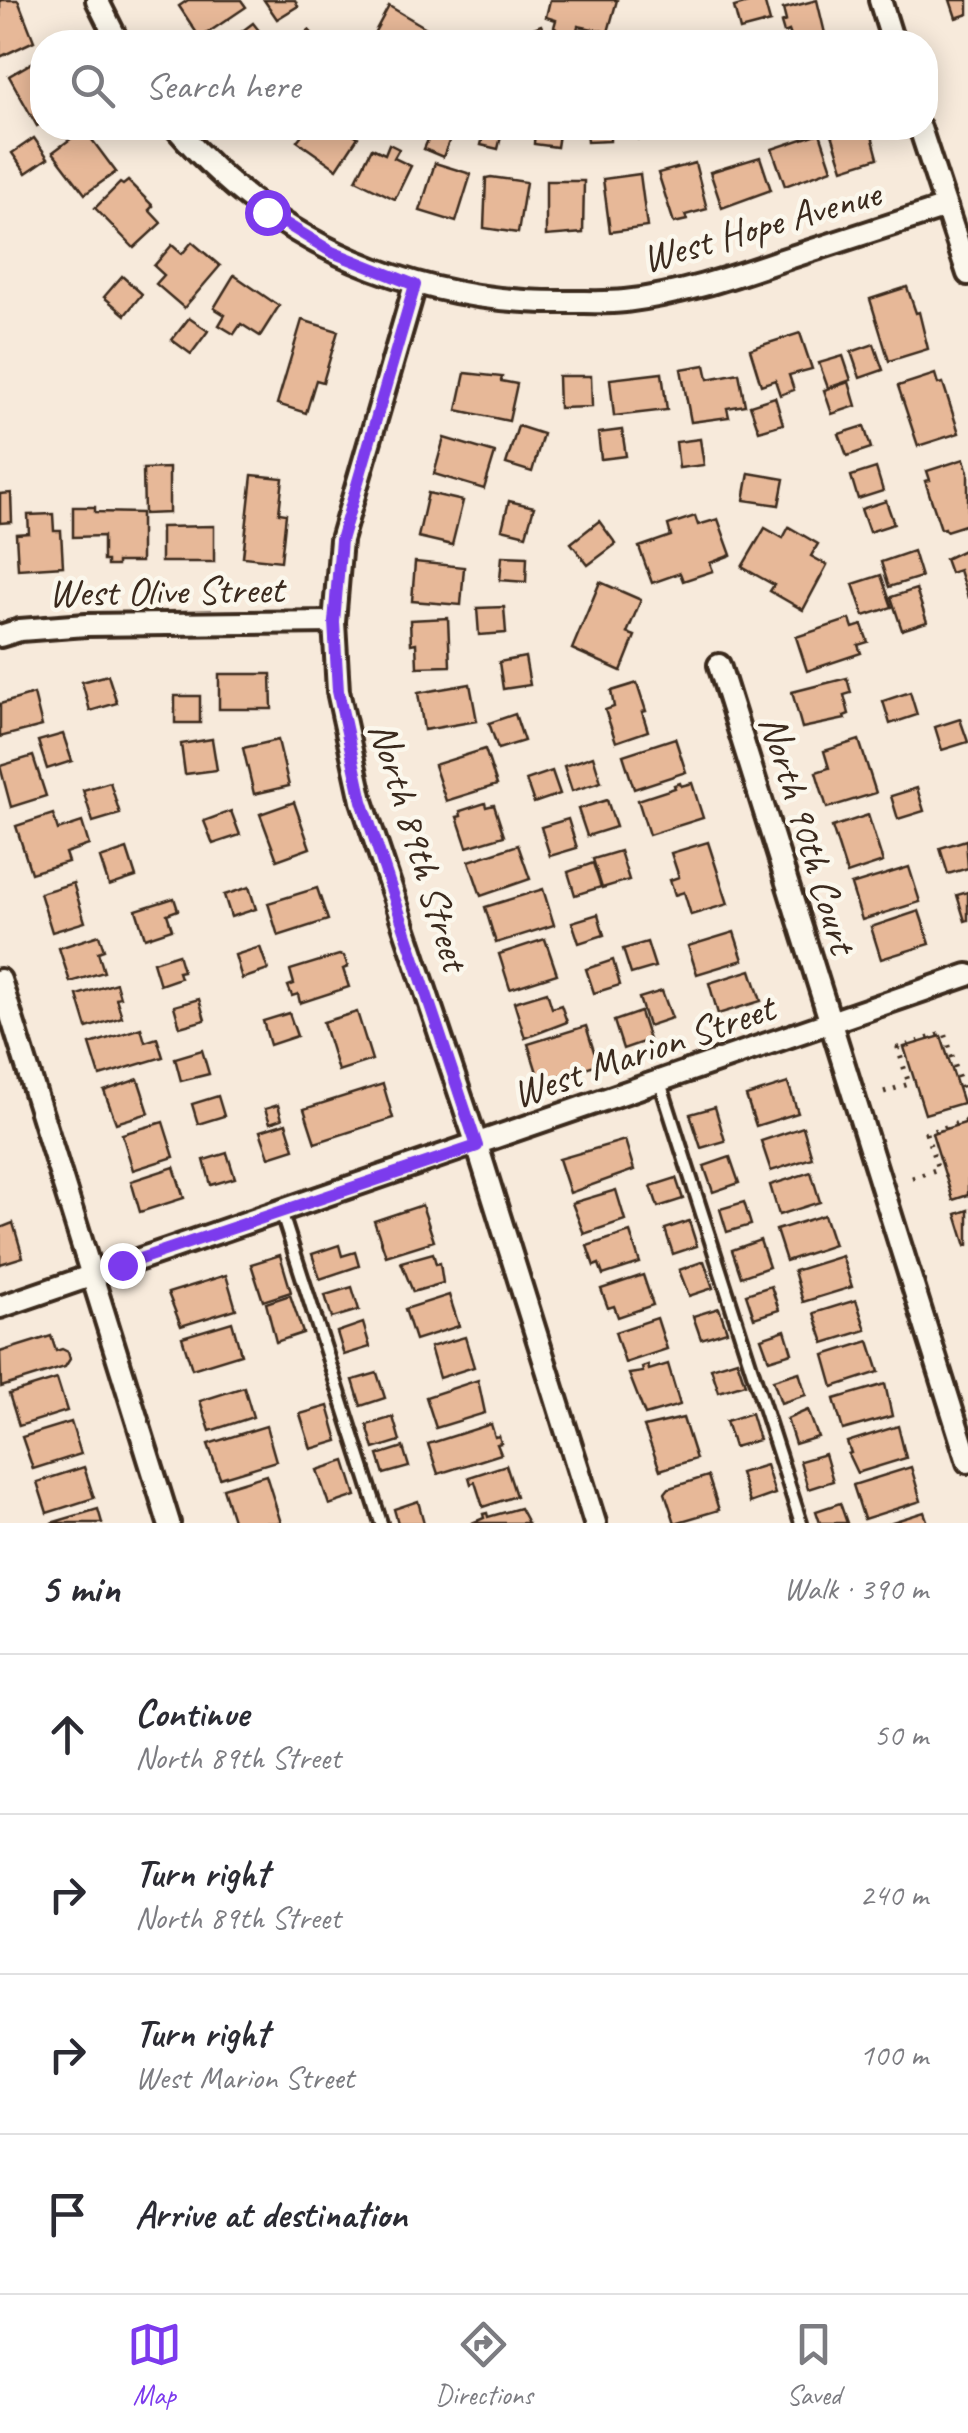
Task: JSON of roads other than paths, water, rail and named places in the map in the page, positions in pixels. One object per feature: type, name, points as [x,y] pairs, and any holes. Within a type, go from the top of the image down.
[{"type":"street","points":[[97,0],[112,30]]},
{"type":"street","points":[[880,0],[889,30]]},
{"type":"street","points":[[186,140],[202,158],[267,212],[332,252],[415,285]]},
{"type":"street","points":[[924,140],[968,274]]},
{"type":"street","name":"West Hope Avenue","points":[[415,285],[526,303],[624,301],[709,284],[946,207]]},
{"type":"street","name":"North 89th Street","points":[[415,285],[341,540],[334,622],[338,691],[362,801],[477,1146],[595,1523]]},
{"type":"street","name":"West Olive Street","points":[[0,636],[20,630],[86,625],[334,622]]},
{"type":"street","name":"North 90th Court","points":[[719,665],[968,1462]]},
{"type":"street","name":"West Marion Street","points":[[0,1307],[968,974]]},
{"type":"street","points":[[0,980],[168,1523]]},
{"type":"lane","points":[[660,1082],[801,1523]]},
{"type":"lane","points":[[281,1211],[381,1523]]}]
